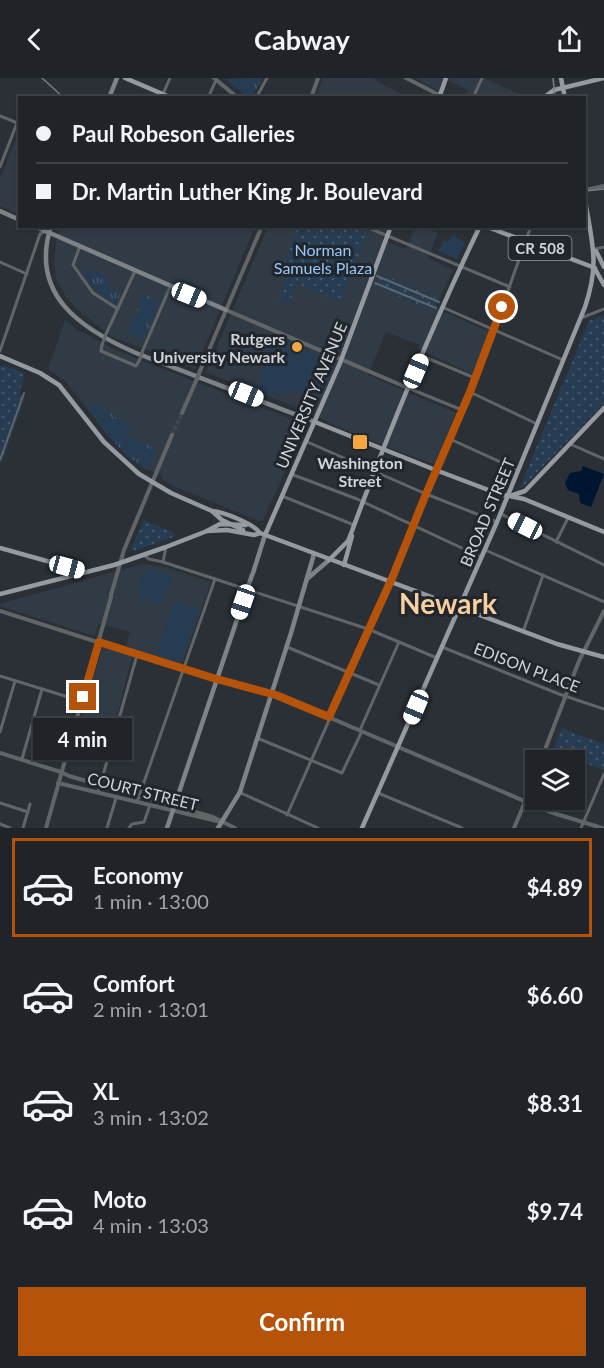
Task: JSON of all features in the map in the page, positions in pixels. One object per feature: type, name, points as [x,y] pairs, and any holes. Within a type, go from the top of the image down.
[{"type":"main road","points":[[110,96],[117,78]]},
{"type":"main road","points":[[125,78],[168,96]]},
{"type":"main road","points":[[441,96],[446,78]]},
{"type":"main road","points":[[561,78],[565,96]]},
{"type":"main road","points":[[545,96],[563,88],[604,78]]},
{"type":"main road","points":[[0,211],[18,219]]},
{"type":"main road","points":[[586,214],[595,249],[604,267]]},
{"type":"main road","points":[[39,228],[226,310]]},
{"type":"main road","points":[[50,228],[46,260],[50,283],[65,308],[88,328],[109,340],[136,353],[436,471],[507,496],[524,499],[604,532]]},
{"type":"main road","name":"UNIVERSITY AVENUE","points":[[167,828],[252,574],[263,534],[342,359],[391,228]]},
{"type":"main road","points":[[307,579],[348,541],[422,356],[439,307],[479,228]]},
{"type":"main road","name":"CR 508","points":[[490,228],[595,268],[604,285]]},
{"type":"main road","name":"BROAD STREET","points":[[362,828],[497,522],[580,318],[590,293],[595,268],[595,249]]},
{"type":"main road","points":[[0,356],[36,371],[56,383],[112,451],[152,482],[212,511],[228,523],[247,532],[254,535],[263,534]]},
{"type":"main road","points":[[507,496],[523,493],[604,408]]},
{"type":"main road","points":[[212,511],[244,522],[263,534],[314,555],[523,632],[604,657]]},
{"type":"main road","points":[[207,531],[211,527],[228,523],[247,525]]},
{"type":"main road","points":[[0,594],[120,563],[207,531],[247,532]]},
{"type":"main road","points":[[344,565],[352,531]]},
{"type":"main road","points":[[0,548],[79,570],[82,573]]},
{"type":"main road","points":[[218,828],[240,792],[314,555]]},
{"type":"street","points":[[163,94],[170,78]]},
{"type":"street","points":[[257,96],[267,78]]},
{"type":"street","points":[[312,96],[318,78]]},
{"type":"street","points":[[406,78],[439,96]]},
{"type":"street","points":[[474,96],[482,78]]},
{"type":"street","points":[[209,96],[215,79],[236,96]]},
{"type":"street","points":[[0,116],[18,124],[0,167]]},
{"type":"street","points":[[586,190],[604,186]]},
{"type":"street","points":[[182,413],[260,228]]},
{"type":"street","points":[[368,228],[510,287]]},
{"type":"street","points":[[287,815],[391,582],[470,392],[530,228]]},
{"type":"street","points":[[0,351],[40,234],[49,232]]},
{"type":"street","points":[[80,246],[73,266],[93,293],[118,309]]},
{"type":"street","points":[[595,249],[604,247]]},
{"type":"street","points":[[0,262],[27,274]]},
{"type":"street","points":[[135,271],[101,347],[137,366],[170,287]]},
{"type":"street","points":[[377,276],[439,302]]},
{"type":"street","points":[[380,285],[382,278]]},
{"type":"street","points":[[390,281],[390,289]]},
{"type":"street","points":[[375,283],[439,307],[563,360]]},
{"type":"street","points":[[402,294],[405,287]]},
{"type":"street","points":[[419,293],[420,301]]},
{"type":"street","points":[[429,297],[429,305]]},
{"type":"street","points":[[580,318],[604,309]]},
{"type":"street","points":[[226,310],[462,410]]},
{"type":"street","points":[[422,356],[475,378]]},
{"type":"street","points":[[470,392],[537,424]]},
{"type":"street","points":[[0,460],[24,393]]},
{"type":"street","points":[[46,828],[120,563],[172,435]]},
{"type":"street","points":[[450,439],[518,470]]},
{"type":"street","points":[[304,441],[497,522]]},
{"type":"street","points":[[570,444],[604,459]]},
{"type":"street","points":[[290,474],[363,502],[481,557]]},
{"type":"street","points":[[280,496],[354,525]]},
{"type":"street","points":[[500,514],[604,565]]},
{"type":"street","points":[[556,542],[568,518]]},
{"type":"street","points":[[163,562],[166,547]]},
{"type":"street","points":[[485,550],[604,602]]},
{"type":"street","points":[[144,555],[149,559],[369,629],[437,658]]},
{"type":"street","points":[[523,632],[543,575]]},
{"type":"street","points":[[137,802],[215,579]]},
{"type":"street","points":[[0,610],[137,655],[271,694],[525,801]]},
{"type":"street","points":[[545,750],[584,652],[604,611]]},
{"type":"street","points":[[257,738],[343,773],[399,642]]},
{"type":"street","points":[[287,647],[380,686]]},
{"type":"street","name":"EDISON PLACE","points":[[442,647],[604,709]]},
{"type":"street","points":[[98,793],[137,655]]},
{"type":"street","points":[[0,676],[82,701]]},
{"type":"street","points":[[0,732],[15,681]]},
{"type":"street","points":[[22,759],[42,689]]},
{"type":"street","name":"COURT STREET","points":[[0,753],[62,771],[69,776],[139,796],[173,809]]},
{"type":"street","points":[[583,825],[604,774]]},
{"type":"street","name":"COURT STREET","points":[[58,783],[116,798],[213,817],[235,828]]},
{"type":"street","points":[[240,792],[318,828]]},
{"type":"street","points":[[378,793],[462,828]]},
{"type":"street","points":[[107,828],[116,798]]},
{"type":"street","points":[[0,803],[28,812]]},
{"type":"street","points":[[514,828],[525,803]]},
{"type":"street","points":[[23,828],[30,804]]},
{"type":"street","points":[[129,828],[132,824],[142,824],[150,805]]},
{"type":"street","points":[[546,810],[583,825],[602,828]]},
{"type":"street","points":[[0,824],[10,828]]},
{"type":"shaded area","points":[[323,78],[375,78],[405,96],[316,96]]},
{"type":"shaded area","points":[[415,78],[444,78],[439,91]]},
{"type":"shaded area","points":[[444,78],[484,78],[523,96],[480,96],[473,93],[471,96],[465,96],[468,90]]},
{"type":"shaded area","points":[[18,134],[18,214],[0,206],[0,178]]},
{"type":"shaded area","points":[[53,228],[255,228],[195,369],[111,336],[78,310],[66,297],[56,279],[54,263],[59,232]]},
{"type":"shaded area","name":"Rutgers University Newark","points":[[268,228],[387,228],[382,240],[406,249],[415,228],[426,228],[438,233],[428,258],[453,270],[435,308],[490,332],[473,374],[418,349],[420,345],[386,332],[368,375],[456,413],[434,464],[392,449],[313,414],[206,372]]},
{"type":"shaded area","points":[[65,320],[76,329],[120,352],[306,425],[263,520],[259,521],[171,485],[162,479],[162,475],[145,469],[109,437],[66,382],[48,369]]},
{"type":"shaded area","points":[[583,466],[604,474],[591,507],[580,503],[579,494],[568,490],[565,483],[570,473],[581,471]]},
{"type":"shaded area","points":[[142,564],[165,567],[211,582],[182,664],[126,646],[130,632],[99,624],[94,636],[0,606],[0,604]]},
{"type":"shaded area","points":[[103,647],[132,656],[113,733],[79,724]]},
{"type":"green space","points":[[263,78],[253,96],[247,96],[225,79]]},
{"type":"green space","name":"Norman Samuels Plaza","points":[[298,228],[353,228],[368,234],[339,301],[297,284],[289,303],[279,299],[291,267],[284,263]]},
{"type":"green space","points":[[452,235],[465,242],[457,259],[438,251],[444,240],[448,242]]},
{"type":"green space","points":[[79,269],[86,274],[93,270],[103,275],[110,285],[109,288],[120,295],[116,304],[97,292]]},
{"type":"green space","points":[[380,275],[439,299],[435,308],[428,308],[375,287]]},
{"type":"green space","points":[[143,294],[158,301],[159,304],[143,340],[139,339],[141,335],[138,333],[136,337],[126,333],[134,315],[136,316]]},
{"type":"green space","points":[[604,315],[604,403],[522,488],[520,487],[589,321]]},
{"type":"green space","points":[[275,338],[335,363],[319,397],[304,391],[287,393],[282,391],[280,395],[274,392],[272,395],[264,395],[260,390],[261,372],[266,353],[269,353]]},
{"type":"green space","points":[[3,365],[23,373],[24,378],[19,394],[25,397],[2,462],[0,461],[0,366]]},
{"type":"green space","points":[[99,403],[104,410],[115,415],[114,417],[131,424],[126,436],[157,449],[149,468],[123,452],[88,408]]},
{"type":"green space","points":[[144,520],[175,533],[173,537],[134,551],[131,548]]},
{"type":"green space","points":[[149,568],[169,575],[171,580],[163,603],[144,600],[139,596],[141,581]]},
{"type":"green space","points":[[175,601],[199,610],[180,663],[156,654]]},
{"type":"green space","points":[[561,728],[604,744],[604,770],[585,763],[585,750],[553,750]]},
{"type":"tunnel","points":[[172,435],[182,413]]},
{"type":"tram line","points":[[42,78],[62,96]]},
{"type":"tram line","points":[[553,78],[555,96]]},
{"type":"tram line","points":[[586,191],[604,189]]},
{"type":"place","name":"Rutgers University Newark","points":[[297,347]]},
{"type":"place","name":"Washington Street","points":[[360,442]]},
{"type":"district","name":"Newark","points":[[448,603]]},
{"type":"route","points":[[83,697],[99,642],[265,694],[276,695],[329,717],[393,576],[470,392],[502,307]]}]
